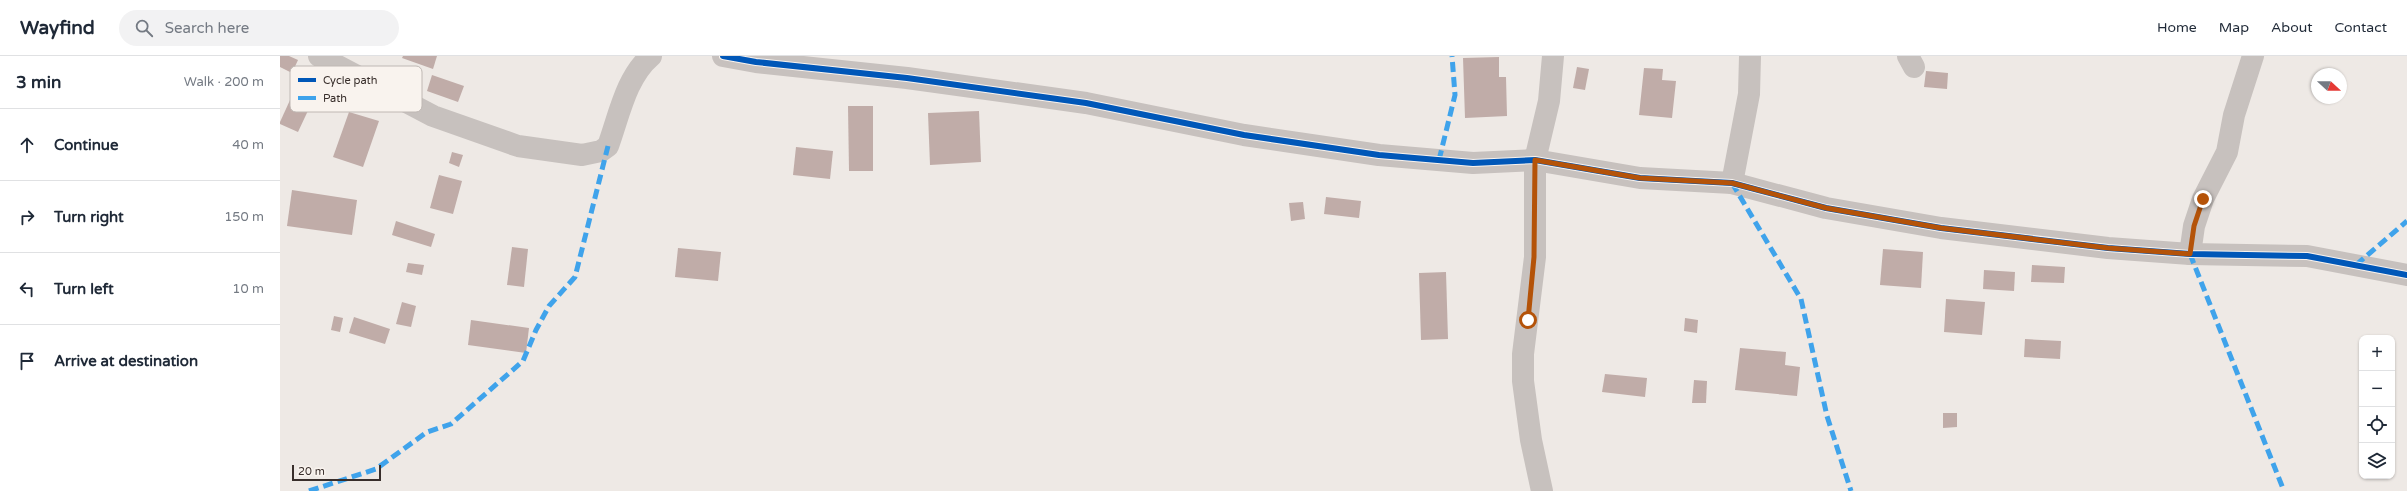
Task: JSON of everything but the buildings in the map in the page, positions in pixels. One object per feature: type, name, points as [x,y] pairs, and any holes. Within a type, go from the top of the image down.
[{"type":"street","points":[[319,56],[338,66]]},
{"type":"street","points":[[422,110],[433,116],[518,146],[582,155],[601,151],[608,146],[628,88],[644,62],[651,56]]},
{"type":"street","points":[[724,56],[756,62],[907,78],[1086,103],[1244,134],[1379,155],[1473,163],[1535,160],[1640,178],[1732,183],[1826,208],[1941,228],[2108,248],[2190,254],[2307,256],[2407,275]]},
{"type":"street","points":[[1542,491],[1531,440],[1523,381],[1522,354],[1534,257],[1535,160],[1549,101],[1553,56]]},
{"type":"street","points":[[1732,183],[1748,94],[1750,56]]},
{"type":"street","points":[[2190,254],[2194,226],[2203,199],[2227,152],[2234,115],[2253,56]]},
{"type":"marked path","points":[[1439,160],[1455,95],[1452,56]]},
{"type":"marked path","points":[[309,491],[376,469],[427,432],[451,424],[523,361],[536,330],[549,306],[575,277],[608,146]]},
{"type":"marked path","points":[[1732,183],[1801,299],[1827,416],[1851,491]]},
{"type":"marked path","points":[[2356,265],[2407,221]]},
{"type":"marked path","points":[[2190,254],[2284,491]]},
{"type":"cycle path","points":[[723,56],[756,62],[907,78],[1086,103],[1244,135],[1379,155],[1473,163],[1535,160],[1640,178],[1732,183],[1826,208],[1941,228],[2108,248],[2190,254],[2307,256],[2407,275]]},
{"type":"route","points":[[1528,320],[1534,257],[1535,160],[1640,178],[1732,183],[1826,208],[1911,224],[2108,248],[2190,254],[2194,226],[2203,199]]}]
